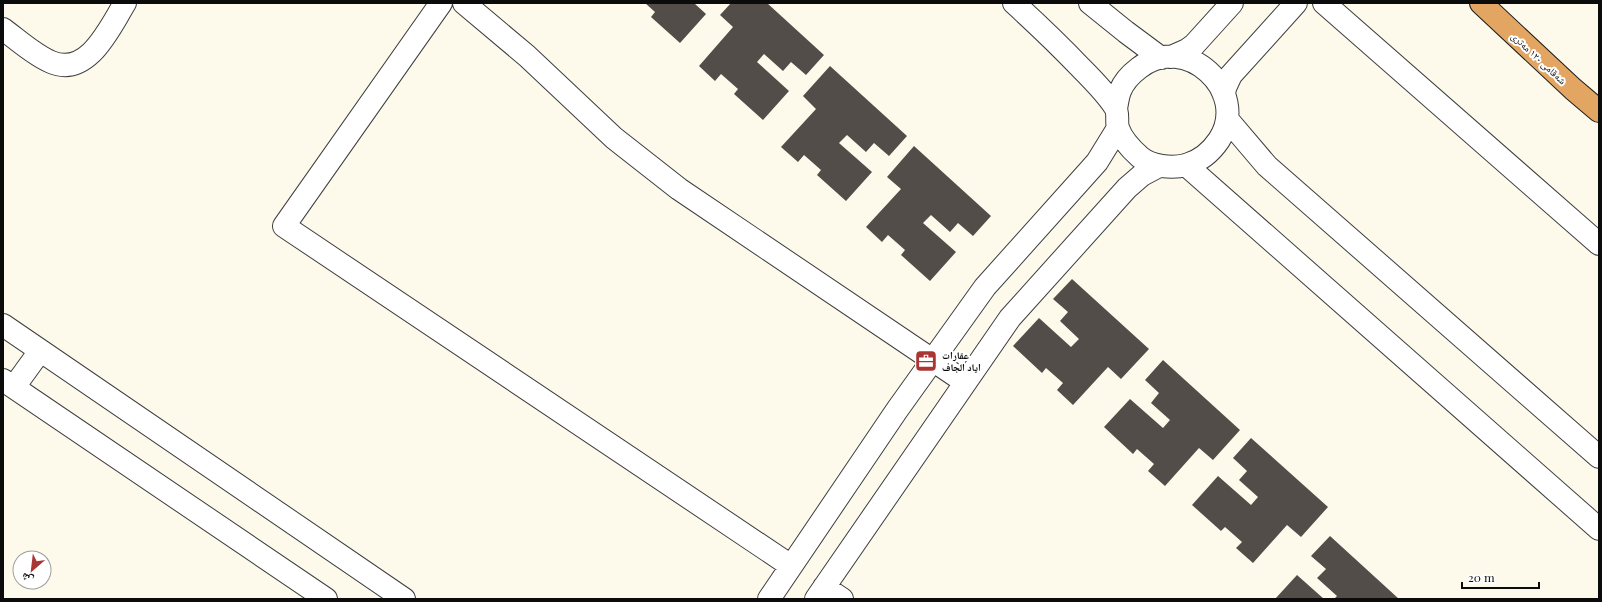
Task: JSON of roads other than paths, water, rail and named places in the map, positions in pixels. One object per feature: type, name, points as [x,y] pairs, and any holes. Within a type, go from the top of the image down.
[{"type":"highway","name":"شەقامی ١٢٠ مەتری","points":[[1481,3],[1573,89],[1599,111]]},
{"type":"street","points":[[3,29],[51,62],[72,64],[90,54],[125,3]]},
{"type":"street","points":[[441,3],[284,226],[791,566]]},
{"type":"street","points":[[464,3],[527,56],[614,138],[679,189],[965,382]]},
{"type":"street","points":[[1014,3],[1092,79],[1117,118],[1127,145],[1141,158],[1159,166],[1172,167],[1186,165],[1200,159],[1212,150],[1222,135],[1227,119],[1224,95],[1225,88],[1231,75],[1296,3]]},
{"type":"street","points":[[1090,3],[1126,32],[1166,57],[1185,58],[1210,72],[1218,82],[1224,95]]},
{"type":"street","points":[[769,599],[932,361],[985,287],[1097,162],[1117,118],[1120,91],[1130,75],[1144,64],[1166,57],[1194,45],[1232,3]]},
{"type":"street","points":[[1324,3],[1599,244]]},
{"type":"street","points":[[1227,119],[1267,166],[1599,457]]},
{"type":"street","points":[[1186,165],[1599,528]]},
{"type":"street","points":[[828,595],[965,382],[1010,318],[1126,188],[1142,175],[1159,166]]},
{"type":"street","points":[[3,325],[404,599]]},
{"type":"street","points":[[40,350],[9,383],[326,599]]},
{"type":"place","name":"عقارات اياد الجاف","points":[[926,361]]}]
